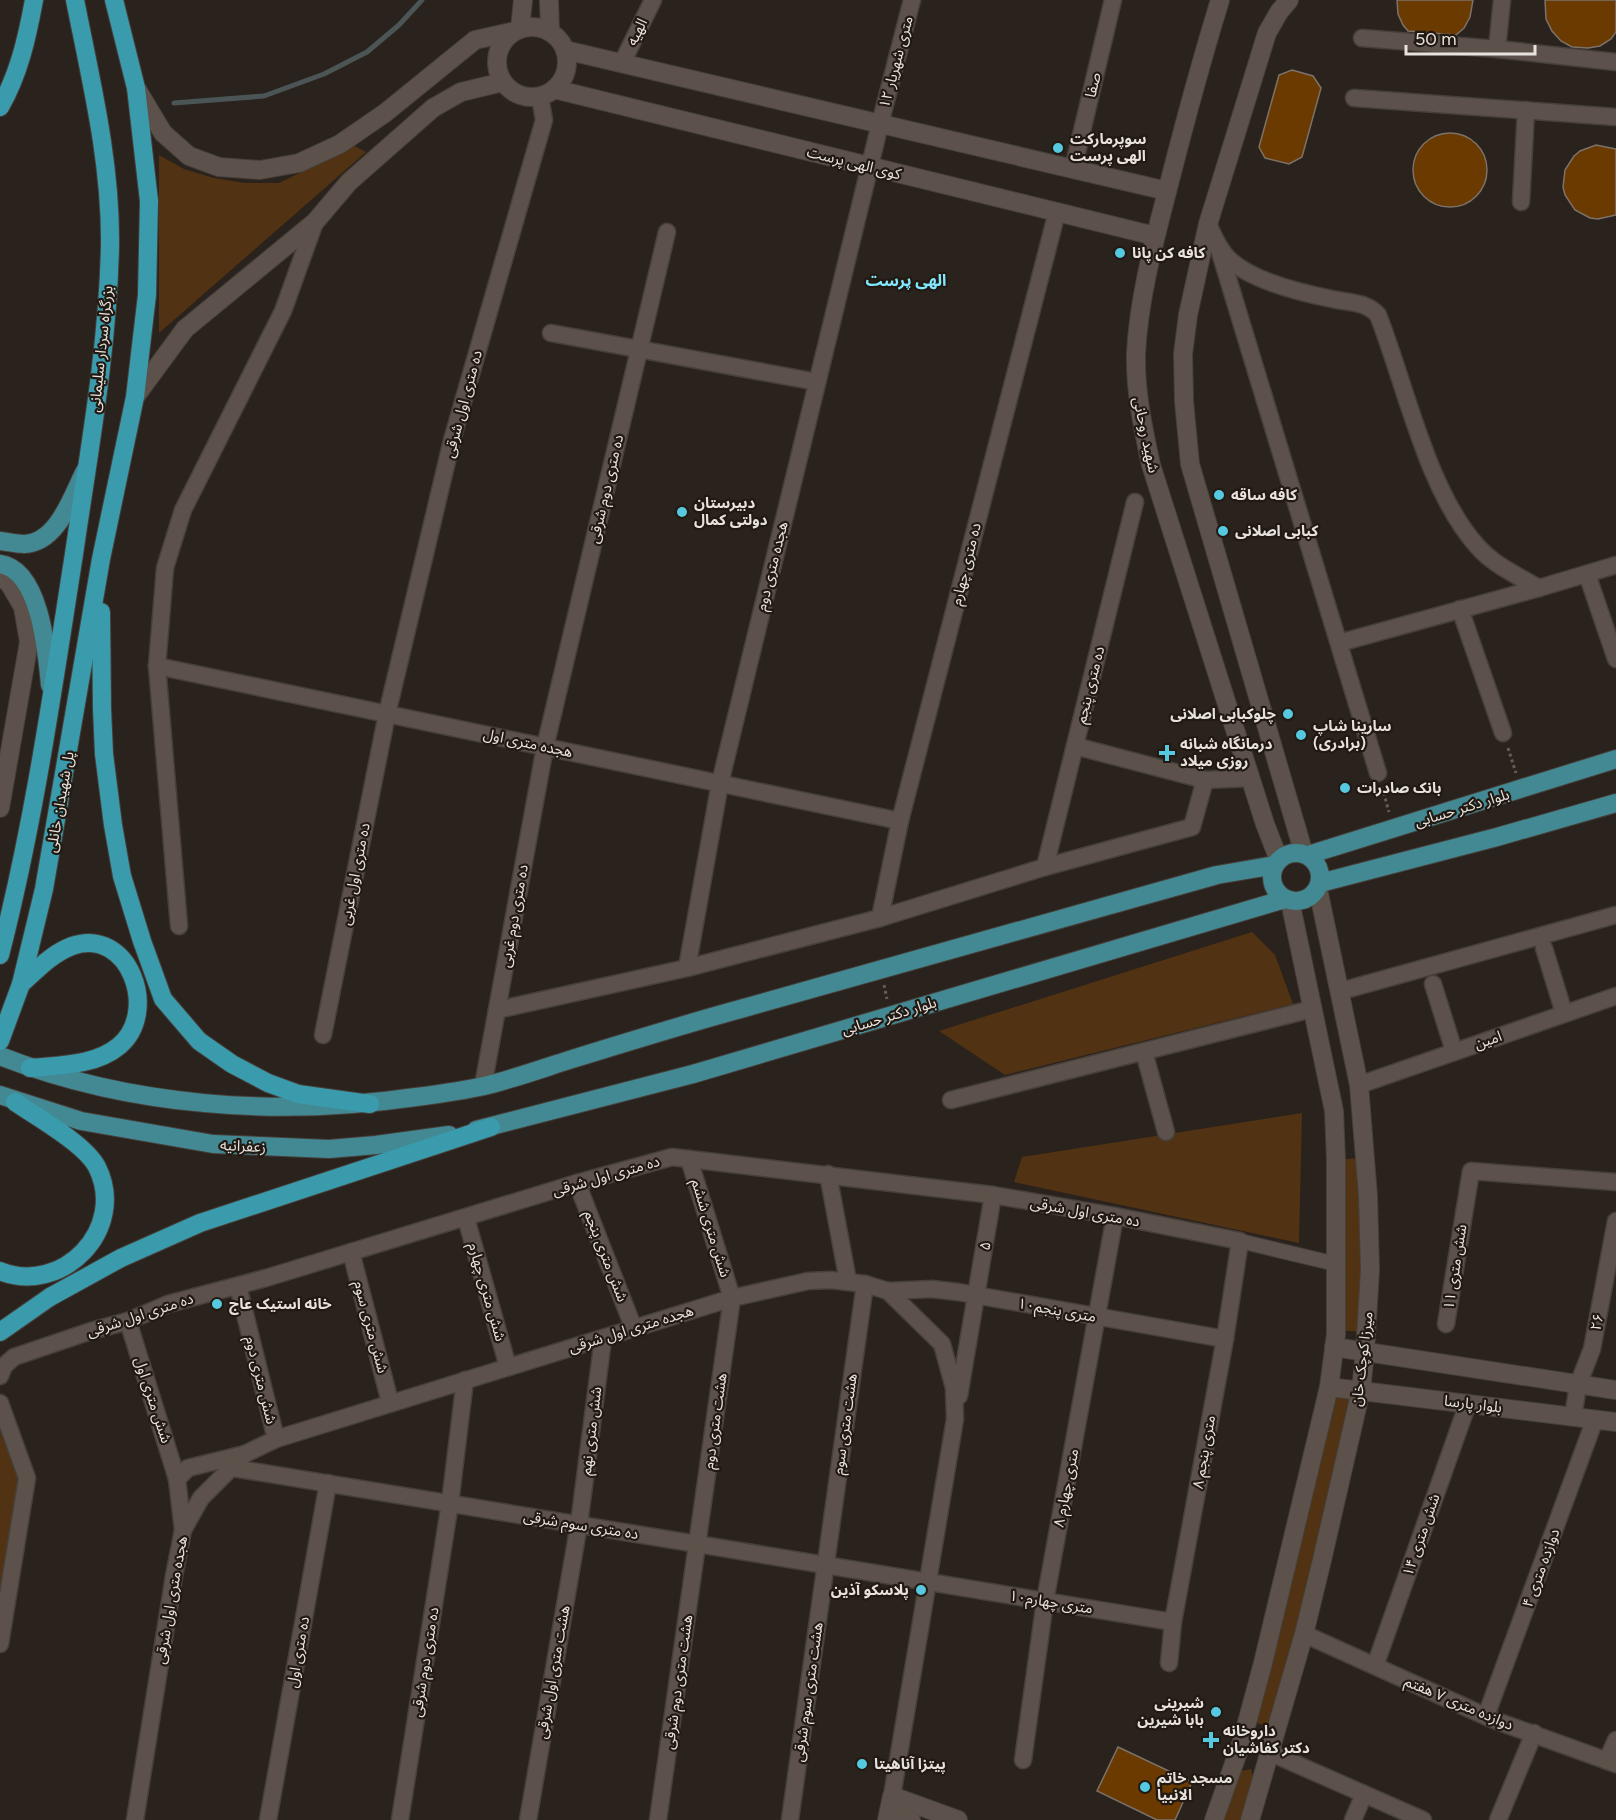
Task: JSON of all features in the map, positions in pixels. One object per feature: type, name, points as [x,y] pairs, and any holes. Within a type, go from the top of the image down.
[{"type":"highway","points":[[0,107],[11,87],[26,43],[34,0]]},
{"type":"highway","name":"بزرگراه سردار سلیمانی","points":[[52,699],[104,348],[110,244],[105,154],[75,0]]},
{"type":"highway","points":[[114,0],[136,88],[149,201],[147,294],[135,397],[101,559],[104,754],[122,876],[163,999],[199,1041],[232,1064],[268,1083],[298,1094],[370,1104]]},
{"type":"highway","name":"پل شهیدان خانلی","points":[[3,1034],[21,984],[44,889],[101,559]]},
{"type":"highway","name":"پل شهیدان خانلی","points":[[0,955],[18,883],[52,699]]},
{"type":"highway","points":[[21,984],[53,955],[74,945],[102,944],[120,956],[134,977],[139,1004],[134,1026],[120,1046],[101,1057],[77,1063],[30,1068]]},
{"type":"highway","points":[[0,1271],[13,1276],[35,1276],[56,1271],[71,1263],[85,1251],[98,1232],[105,1210],[105,1188],[96,1166],[75,1143],[8,1099]]},
{"type":"highway","points":[[0,1332],[50,1297],[121,1258],[200,1223],[491,1127]]},
{"type":"main road","points":[[136,88],[163,133],[189,156],[219,167],[260,170],[298,163],[340,144],[385,113],[475,40],[518,30],[540,28],[550,32],[559,39],[565,50],[567,62],[560,84],[547,93],[520,95],[510,90],[498,71],[497,59],[500,48],[506,38],[518,30],[523,0]]},
{"type":"main road","points":[[549,0],[550,32]]},
{"type":"main road","name":"شهید روحانی","points":[[1220,0],[1155,236],[1141,304],[1136,353],[1137,388],[1151,465],[1277,863]]},
{"type":"main road","points":[[1289,0],[1279,12],[1268,33],[1208,224],[1188,315],[1183,354],[1184,401],[1190,464],[1306,854],[1318,865],[1321,873],[1319,886]]},
{"type":"main road","points":[[565,50],[1167,191]]},
{"type":"main road","points":[[135,397],[185,329],[315,222],[349,182],[433,108],[461,92],[503,82]]},
{"type":"main road","name":"کوی الهی پرست","points":[[547,93],[870,166],[1155,236]]},
{"type":"main road","points":[[0,541],[26,544],[44,537],[58,523],[87,467]]},
{"type":"main road","points":[[0,564],[16,571],[38,608],[45,639],[52,699]]},
{"type":"main road","points":[[0,577],[9,583],[23,608],[29,642],[0,808]]},
{"type":"main road","name":"بلوار دکتر حسابی","points":[[1306,854],[1394,829],[1616,759]]},
{"type":"main road","points":[[1277,863],[1272,877],[1277,892],[1287,900],[1306,900],[1319,886],[1616,803]]},
{"type":"main road","points":[[0,1056],[30,1068],[90,1085],[142,1095],[218,1104],[283,1106],[370,1104],[483,1086],[683,1025],[1217,874],[1277,863],[1291,853],[1306,854]]},
{"type":"main road","name":"میرزا کوچک خان","points":[[1250,1820],[1304,1634],[1361,1390],[1365,1352],[1370,1270],[1359,1084],[1319,886]]},
{"type":"main road","name":"بلوار دکتر حسابی","points":[[491,1127],[693,1074],[1287,900]]},
{"type":"main road","name":"میرزا کوچک خان","points":[[1214,1820],[1242,1741],[1263,1663],[1329,1387],[1336,1334],[1334,1111],[1287,900]]},
{"type":"main road","name":"زعفرانیه","points":[[8,1099],[81,1120],[136,1132],[213,1144],[281,1148],[329,1149],[376,1145],[423,1140],[491,1127]]},
{"type":"main road","points":[[1334,1111],[1361,1106]]},
{"type":"main road","points":[[1336,1157],[1365,1155]]},
{"type":"main road","points":[[1334,1347],[1616,1390]]},
{"type":"main road","name":"بلوار پارسا","points":[[1329,1387],[1616,1422]]},
{"type":"main road","points":[[889,1809],[911,1820]]},
{"type":"main road","points":[[889,1809],[958,1820]]},
{"type":"street","name":"الهیه","points":[[622,63],[653,0]]},
{"type":"street","name":"۱۲ متری شهریار","points":[[870,166],[912,0]]},
{"type":"street","name":"صفا","points":[[1073,169],[1113,0]]},
{"type":"street","points":[[1497,49],[1502,0]]},
{"type":"street","points":[[1362,38],[1616,62]]},
{"type":"street","name":"ده متری اول شرقی","points":[[387,714],[452,440],[544,120],[547,93]]},
{"type":"street","points":[[1354,98],[1616,117]]},
{"type":"street","points":[[1521,202],[1526,111]]},
{"type":"street","name":"هجده متری دوم","points":[[687,968],[720,783],[870,166]]},
{"type":"street","name":"ده متری چهارم","points":[[880,918],[900,821],[1057,212]]},
{"type":"street","points":[[179,926],[157,666],[165,568],[183,510],[283,310],[315,222]]},
{"type":"street","points":[[1208,224],[1218,245],[1378,773]]},
{"type":"street","name":"ده متری دوم شرقی","points":[[544,747],[667,232]]},
{"type":"street","points":[[1218,245],[1228,258],[1266,281],[1371,307],[1378,315],[1423,444],[1448,504],[1478,547],[1499,565],[1539,588]]},
{"type":"street","points":[[551,333],[817,382]]},
{"type":"street","name":"ده متری پنجم","points":[[1045,867],[1135,502]]},
{"type":"street","points":[[1339,643],[1616,565]]},
{"type":"street","points":[[1587,574],[1616,659]]},
{"type":"street","points":[[1460,609],[1503,733]]},
{"type":"street","name":"هجده متری اول","points":[[157,666],[900,821]]},
{"type":"street","name":"ده متری اول غربی","points":[[323,1035],[387,714]]},
{"type":"street","points":[[1075,746],[1205,780],[1251,778]]},
{"type":"street","name":"ده متری دوم غربی","points":[[483,1086],[544,747]]},
{"type":"street","points":[[497,1010],[687,968],[880,918],[1045,867],[1192,827],[1205,780]]},
{"type":"street","points":[[1341,991],[1616,915]]},
{"type":"street","points":[[1544,948],[1564,1013]]},
{"type":"street","points":[[1433,984],[1454,1052]]},
{"type":"street","name":"امین","points":[[1359,1084],[1616,996]]},
{"type":"street","points":[[951,1100],[1312,1010]]},
{"type":"street","points":[[1144,1052],[1166,1131]]},
{"type":"street","name":"ده متری اول شرقی","points":[[0,1376],[4,1366],[14,1357],[91,1331],[128,1322],[168,1304],[238,1286],[577,1183],[672,1157],[993,1195],[1240,1241]]},
{"type":"street","name":"شش متری ششم","points":[[689,1159],[732,1298]]},
{"type":"street","name":"شش متری ۱۱","points":[[1446,1324],[1471,1171],[1616,1182]]},
{"type":"street","name":"هشت متری سوم","points":[[825,1565],[856,1282],[828,1174]]},
{"type":"street","name":"شش متری پنجم","points":[[577,1183],[634,1329]]},
{"type":"street","name":"۵","points":[[955,1419],[993,1195]]},
{"type":"street","name":"۸ متری چهارم","points":[[1023,1760],[1045,1601],[1115,1216]]},
{"type":"street","name":"شش متری چهارم","points":[[466,1218],[508,1367]]},
{"type":"street","name":"۲۶","points":[[1572,1416],[1578,1385],[1592,1349],[1616,1221]]},
{"type":"street","points":[[1240,1241],[1336,1263]]},
{"type":"street","name":"۸ متری پنجم","points":[[1169,1663],[1173,1622],[1225,1339],[1240,1241]]},
{"type":"street","name":"شش متری سوم","points":[[351,1252],[390,1402]]},
{"type":"street","name":"هجده متری اول شرقی","points":[[135,1820],[183,1530],[201,1498],[245,1454],[276,1439],[390,1402],[732,1298],[808,1281],[856,1282],[888,1291],[942,1344],[954,1388],[955,1419],[889,1809]]},
{"type":"street","name":"شش متری دوم","points":[[238,1286],[276,1439]]},
{"type":"street","name":"۱۰متری پنجم","points":[[888,1291],[932,1289],[1225,1339]]},
{"type":"street","name":"هشت متری دوم","points":[[697,1544],[732,1298]]},
{"type":"street","name":"شش متری اول","points":[[128,1322],[177,1479],[183,1530]]},
{"type":"street","name":"شش متری نهم","points":[[579,1524],[603,1338]]},
{"type":"street","name":"ده متری دوم شرقی","points":[[400,1820],[450,1503],[465,1380]]},
{"type":"street","points":[[0,1403],[27,1478],[0,1644]]},
{"type":"street","name":"شش متری ۱۴","points":[[1375,1666],[1468,1403]]},
{"type":"street","name":"دوازده متری ۴","points":[[1486,1716],[1595,1419]]},
{"type":"street","points":[[177,1479],[188,1468],[245,1454]]},
{"type":"street","name":"ده متری سوم شرقی","points":[[233,1468],[928,1582]]},
{"type":"street","name":"ده متری اول","points":[[268,1820],[328,1483]]},
{"type":"street","name":"هشت متری اول شرقی","points":[[528,1820],[579,1524]]},
{"type":"street","name":"هشت متری دوم شرقی","points":[[658,1820],[697,1544]]},
{"type":"street","name":"هشت متری سوم شرقی","points":[[790,1820],[825,1565]]},
{"type":"street","name":"۱۰متری چهارم","points":[[928,1582],[1173,1622]]},
{"type":"street","name":"دوازده متری ۷ هفتم","points":[[1304,1634],[1486,1716],[1611,1763]]},
{"type":"street","points":[[1498,1820],[1534,1734]]},
{"type":"street","points":[[1611,1763],[1616,1740]]},
{"type":"street","points":[[1271,1753],[1423,1820]]},
{"type":"street","points":[[1353,1820],[1364,1794]]},
{"type":"path","points":[[1503,733],[1521,789]]},
{"type":"path","points":[[1378,773],[1394,829]]},
{"type":"path","points":[[880,970],[892,1016]]},
{"type":"shaded area","points":[[355,146],[366,152],[159,333],[159,155],[184,169],[214,178],[245,183],[279,183]]},
{"type":"shaded area","points":[[1252,932],[1275,955],[1293,1004],[1005,1075],[939,1031]]},
{"type":"shaded area","points":[[1302,1113],[1299,1243],[1014,1182],[1022,1157]]},
{"type":"shaded area","points":[[1359,1158],[1361,1332],[1337,1330],[1336,1160]]},
{"type":"shaded area","points":[[1328,1393],[1354,1394],[1271,1728],[1254,1722]]},
{"type":"shaded area","points":[[0,1431],[19,1481],[0,1591]]},
{"type":"shaded area","points":[[1251,1769],[1255,1785],[1245,1820],[1220,1820],[1236,1772]]},
{"type":"building","points":[[1397,0],[1473,0],[1470,17],[1464,28],[1456,35],[1408,31],[1398,14]]},
{"type":"building","points":[[1545,0],[1616,0],[1616,32],[1611,39],[1600,46],[1572,47],[1561,41],[1552,31],[1546,19]]},
{"type":"building","points":[[1292,70],[1313,76],[1321,88],[1302,157],[1289,164],[1265,158],[1259,147],[1279,75]]},
{"type":"building","points":[[1450,133],[1471,139],[1481,149],[1487,170],[1481,191],[1471,201],[1450,207],[1429,201],[1419,191],[1413,170],[1419,149],[1429,139]]},
{"type":"building","points":[[1596,145],[1616,149],[1616,215],[1598,219],[1590,218],[1575,210],[1565,195],[1563,187],[1565,170],[1574,156]]},
{"type":"building","name":"مسجد خاتم الانبیا","points":[[1118,1747],[1192,1782],[1175,1820],[1157,1820],[1097,1791]]},
{"type":"waterway","points":[[174,103],[264,96],[324,74],[367,52],[399,25],[422,0]]},
{"type":"place","name":"سوپرمارکت الهی پرست","points":[[1058,148]]},
{"type":"place","name":"کافه کن پانا","points":[[1120,253]]},
{"type":"place","name":"کافه ساقه","points":[[1219,495]]},
{"type":"place","name":"دبیرستان دولتی کمال","points":[[682,512]]},
{"type":"place","name":"کبابی اصلانی","points":[[1223,531]]},
{"type":"place","name":"چلوکبابی اصلانی","points":[[1288,714]]},
{"type":"place","name":"سارینا شاپ (برادری)","points":[[1301,735]]},
{"type":"place","name":"درمانگاه شبانه روزی میلاد","points":[[1167,753]]},
{"type":"place","name":"بانک صادرات","points":[[1345,788]]},
{"type":"place","name":"خانه استیک عاج","points":[[217,1304]]},
{"type":"place","name":"پلاسکو آذین","points":[[921,1590]]},
{"type":"place","name":"شیرینی بابا شیرین","points":[[1216,1712]]},
{"type":"place","name":"داروخانه دکتر کفاشیان","points":[[1211,1740]]},
{"type":"place","name":"پیتزا آناهیتا","points":[[862,1764]]},
{"type":"place","name":"مسجد خاتم الانبیا","points":[[1145,1787]]},
{"type":"district","name":"الهی پرست","points":[[906,280]]}]
